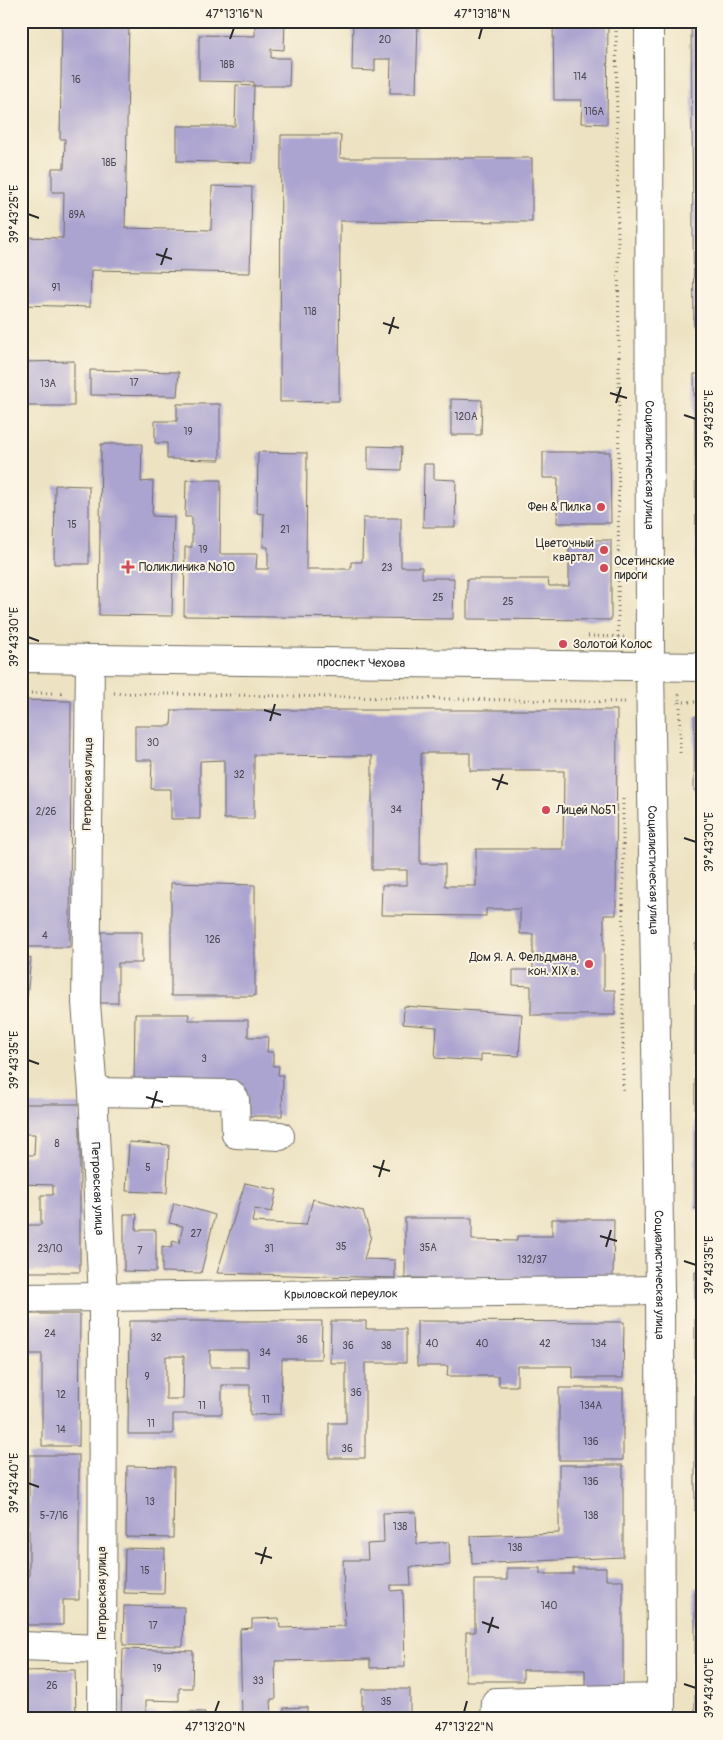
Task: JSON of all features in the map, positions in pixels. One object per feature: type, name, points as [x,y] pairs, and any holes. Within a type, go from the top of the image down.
[{"type":"street","name":"Социалистическая улица","points":[[649,21],[650,702],[660,1290],[661,1709]]},
{"type":"street","name":"проспект Чехова","points":[[21,658],[689,667]]},
{"type":"street","name":"Петровская улица","points":[[90,659],[86,1002],[93,1092],[103,1298],[102,1719]]},
{"type":"street","points":[[93,1092],[231,1094],[235,1099],[236,1134],[280,1136]]},
{"type":"street","name":"Крыловской переулок","points":[[21,1298],[660,1290]]},
{"type":"street","points":[[21,1646],[102,1649]]},
{"type":"street","points":[[495,1719],[496,1702],[661,1709]]},
{"type":"path","points":[[616,21],[619,666],[623,712]]},
{"type":"path","points":[[21,693],[680,702],[689,667]]},
{"type":"path","points":[[623,792],[623,1090]]},
{"type":"building","points":[[62,21],[129,21],[125,228],[211,230],[212,186],[252,187],[250,273],[91,270],[90,307],[21,305],[21,237],[63,238],[64,192],[52,192],[52,168],[64,168],[65,139],[60,139]]},
{"type":"building","points":[[255,21],[285,21],[284,50],[271,49],[271,58],[290,58],[289,86],[254,86],[254,82],[199,81],[199,35],[255,36]]},
{"type":"building","points":[[353,21],[418,21],[416,93],[390,93],[391,59],[375,59],[375,71],[352,70]]},
{"type":"building","points":[[553,21],[608,21],[607,124],[581,123],[582,100],[554,100]]},
{"type":"building","points":[[691,21],[702,21],[702,328],[694,328]]},
{"type":"building","points":[[236,85],[254,86],[252,163],[177,161],[177,126],[235,126]]},
{"type":"building","points":[[281,135],[341,135],[340,158],[532,158],[532,222],[340,221],[339,401],[280,402]]},
{"type":"building","points":[[74,361],[74,406],[21,406],[21,362]]},
{"type":"building","points":[[90,370],[179,372],[177,396],[90,395]]},
{"type":"building","points":[[694,374],[702,374],[702,624],[697,624]]},
{"type":"building","points":[[451,399],[482,400],[481,435],[451,435]]},
{"type":"building","points":[[177,404],[220,404],[220,460],[167,459],[167,443],[155,443],[155,421],[177,421]]},
{"type":"building","points":[[101,444],[142,444],[141,482],[153,481],[152,516],[174,517],[172,616],[99,615]]},
{"type":"building","points":[[368,446],[402,447],[401,470],[368,469]]},
{"type":"building","points":[[258,452],[307,453],[306,569],[351,569],[351,562],[362,562],[363,518],[401,518],[401,567],[422,567],[422,578],[454,578],[453,619],[184,616],[185,547],[192,547],[192,517],[185,517],[186,480],[221,480],[220,554],[257,554],[256,569],[268,569],[268,547],[263,547],[264,514],[257,513]]},
{"type":"building","points":[[543,452],[610,452],[611,523],[557,523],[558,478],[543,478]]},
{"type":"building","points":[[424,464],[434,464],[434,479],[456,480],[455,527],[423,527]]},
{"type":"building","points":[[55,485],[89,486],[89,564],[54,564]]},
{"type":"building","points":[[569,540],[611,540],[611,620],[467,619],[467,579],[548,579],[549,586],[569,586]]},
{"type":"building","points":[[21,700],[71,701],[70,947],[21,947]]},
{"type":"building","points":[[172,710],[617,710],[616,915],[604,915],[604,990],[615,990],[615,1015],[531,1015],[531,986],[513,985],[513,970],[533,970],[533,934],[520,934],[520,909],[486,909],[486,916],[381,915],[382,885],[407,885],[407,870],[372,870],[372,756],[254,755],[254,819],[224,819],[224,760],[200,761],[200,819],[171,819],[171,789],[151,789],[152,760],[135,760],[135,726],[171,726]],"holes":[[[421,753],[470,753],[470,771],[564,771],[563,849],[476,849],[476,886],[445,886],[445,864],[420,864]]]},
{"type":"building","points":[[695,716],[702,716],[702,790],[694,790]]},
{"type":"building","points":[[171,883],[255,885],[255,996],[171,996]]},
{"type":"building","points":[[95,932],[142,932],[142,963],[118,963],[118,1003],[95,1003]]},
{"type":"building","points":[[702,938],[702,990],[695,990],[695,943]]},
{"type":"building","points":[[21,957],[31,958],[27,997],[21,997]]},
{"type":"building","points":[[695,1004],[702,1004],[702,1209],[695,1209]]},
{"type":"building","points":[[404,1006],[522,1014],[519,1056],[481,1054],[481,1061],[435,1058],[437,1027],[403,1024]]},
{"type":"building","points":[[21,1010],[26,1010],[25,1025],[21,1025]]},
{"type":"building","points":[[135,1014],[189,1014],[188,1020],[248,1020],[248,1037],[268,1037],[267,1052],[273,1052],[273,1066],[279,1066],[278,1075],[283,1075],[282,1116],[242,1116],[243,1087],[134,1085]]},
{"type":"building","points":[[21,1104],[80,1104],[80,1272],[21,1272],[21,1225],[41,1225],[41,1195],[53,1195],[53,1185],[21,1184],[21,1155],[34,1155],[35,1134],[21,1134]]},
{"type":"building","points":[[129,1142],[169,1145],[167,1193],[126,1191]]},
{"type":"building","points":[[245,1183],[277,1190],[272,1212],[255,1209],[252,1222],[306,1225],[313,1199],[363,1211],[371,1236],[364,1259],[395,1260],[395,1278],[217,1273]]},
{"type":"building","points":[[174,1203],[215,1215],[201,1273],[162,1272],[162,1246],[171,1248],[173,1241],[179,1243],[183,1226],[169,1223]]},
{"type":"building","points":[[124,1214],[137,1214],[136,1230],[156,1230],[156,1272],[124,1271]]},
{"type":"building","points":[[405,1218],[472,1218],[472,1240],[517,1241],[517,1236],[552,1236],[552,1219],[614,1219],[613,1280],[405,1278]]},
{"type":"building","points":[[695,1272],[702,1272],[702,1511],[695,1511]]},
{"type":"building","points":[[21,1314],[80,1314],[79,1446],[42,1446],[42,1354],[21,1354]]},
{"type":"building","points":[[129,1321],[322,1321],[321,1359],[282,1359],[281,1414],[250,1415],[250,1385],[222,1385],[222,1414],[173,1414],[173,1434],[128,1434]],"holes":[[[210,1350],[248,1350],[248,1367],[210,1367]],[[166,1356],[184,1356],[183,1399],[166,1399]]]},
{"type":"building","points":[[331,1321],[366,1321],[366,1329],[406,1329],[406,1363],[365,1363],[365,1458],[329,1458],[329,1423],[346,1423],[346,1363],[330,1363]]},
{"type":"building","points":[[417,1321],[624,1322],[623,1378],[573,1378],[573,1366],[517,1366],[517,1386],[499,1386],[499,1376],[447,1376],[448,1366],[417,1366]]},
{"type":"building","points":[[559,1388],[623,1388],[623,1460],[559,1460]]},
{"type":"building","points":[[29,1455],[79,1455],[79,1600],[63,1600],[63,1625],[21,1625],[21,1577],[29,1577]]},
{"type":"building","points":[[559,1465],[623,1465],[623,1557],[472,1564],[471,1536],[559,1533]]},
{"type":"building","points":[[127,1466],[174,1467],[173,1538],[126,1537]]},
{"type":"building","points":[[416,1512],[417,1544],[449,1542],[450,1565],[410,1567],[411,1585],[391,1585],[391,1591],[403,1590],[405,1667],[370,1668],[370,1659],[275,1661],[276,1699],[271,1699],[272,1719],[242,1719],[240,1629],[252,1628],[252,1619],[279,1618],[280,1628],[345,1626],[343,1560],[368,1560],[367,1544],[384,1543],[383,1513]]},
{"type":"building","points":[[125,1548],[165,1549],[164,1594],[124,1593]]},
{"type":"building","points":[[507,1568],[540,1568],[540,1574],[573,1574],[573,1568],[606,1568],[606,1580],[623,1580],[623,1689],[585,1689],[585,1670],[523,1670],[523,1681],[466,1681],[466,1632],[475,1632],[475,1580],[507,1580]]},
{"type":"building","points":[[695,1588],[702,1588],[702,1719],[695,1719]]},
{"type":"building","points":[[124,1606],[184,1607],[183,1646],[123,1645]]},
{"type":"building","points":[[123,1649],[193,1651],[192,1688],[179,1688],[179,1701],[146,1700],[146,1712],[155,1712],[155,1719],[121,1719]]},
{"type":"building","points":[[75,1670],[76,1719],[28,1719],[28,1701],[21,1701],[21,1671]]},
{"type":"building","points":[[362,1689],[410,1689],[410,1715],[401,1715],[401,1719],[362,1719]]},
{"type":"building","points":[[307,1707],[307,1719],[284,1719],[284,1708]]},
{"type":"building","points":[[173,1712],[205,1712],[205,1719],[174,1719]]},
{"type":"place","name":"Фен & Пилка","points":[[601,507]]},
{"type":"place","name":"Цветочный квартал","points":[[604,550]]},
{"type":"place","name":"Поликлиника №10","points":[[128,567]]},
{"type":"place","name":"Осетинские пироги","points":[[604,568]]},
{"type":"place","name":"Золотой Колос","points":[[563,644]]},
{"type":"place","name":"Лицей №51","points":[[546,810]]},
{"type":"place","name":"Дом Я. А. Фельдмана, кон. ХIХ в.","points":[[589,964]]}]
